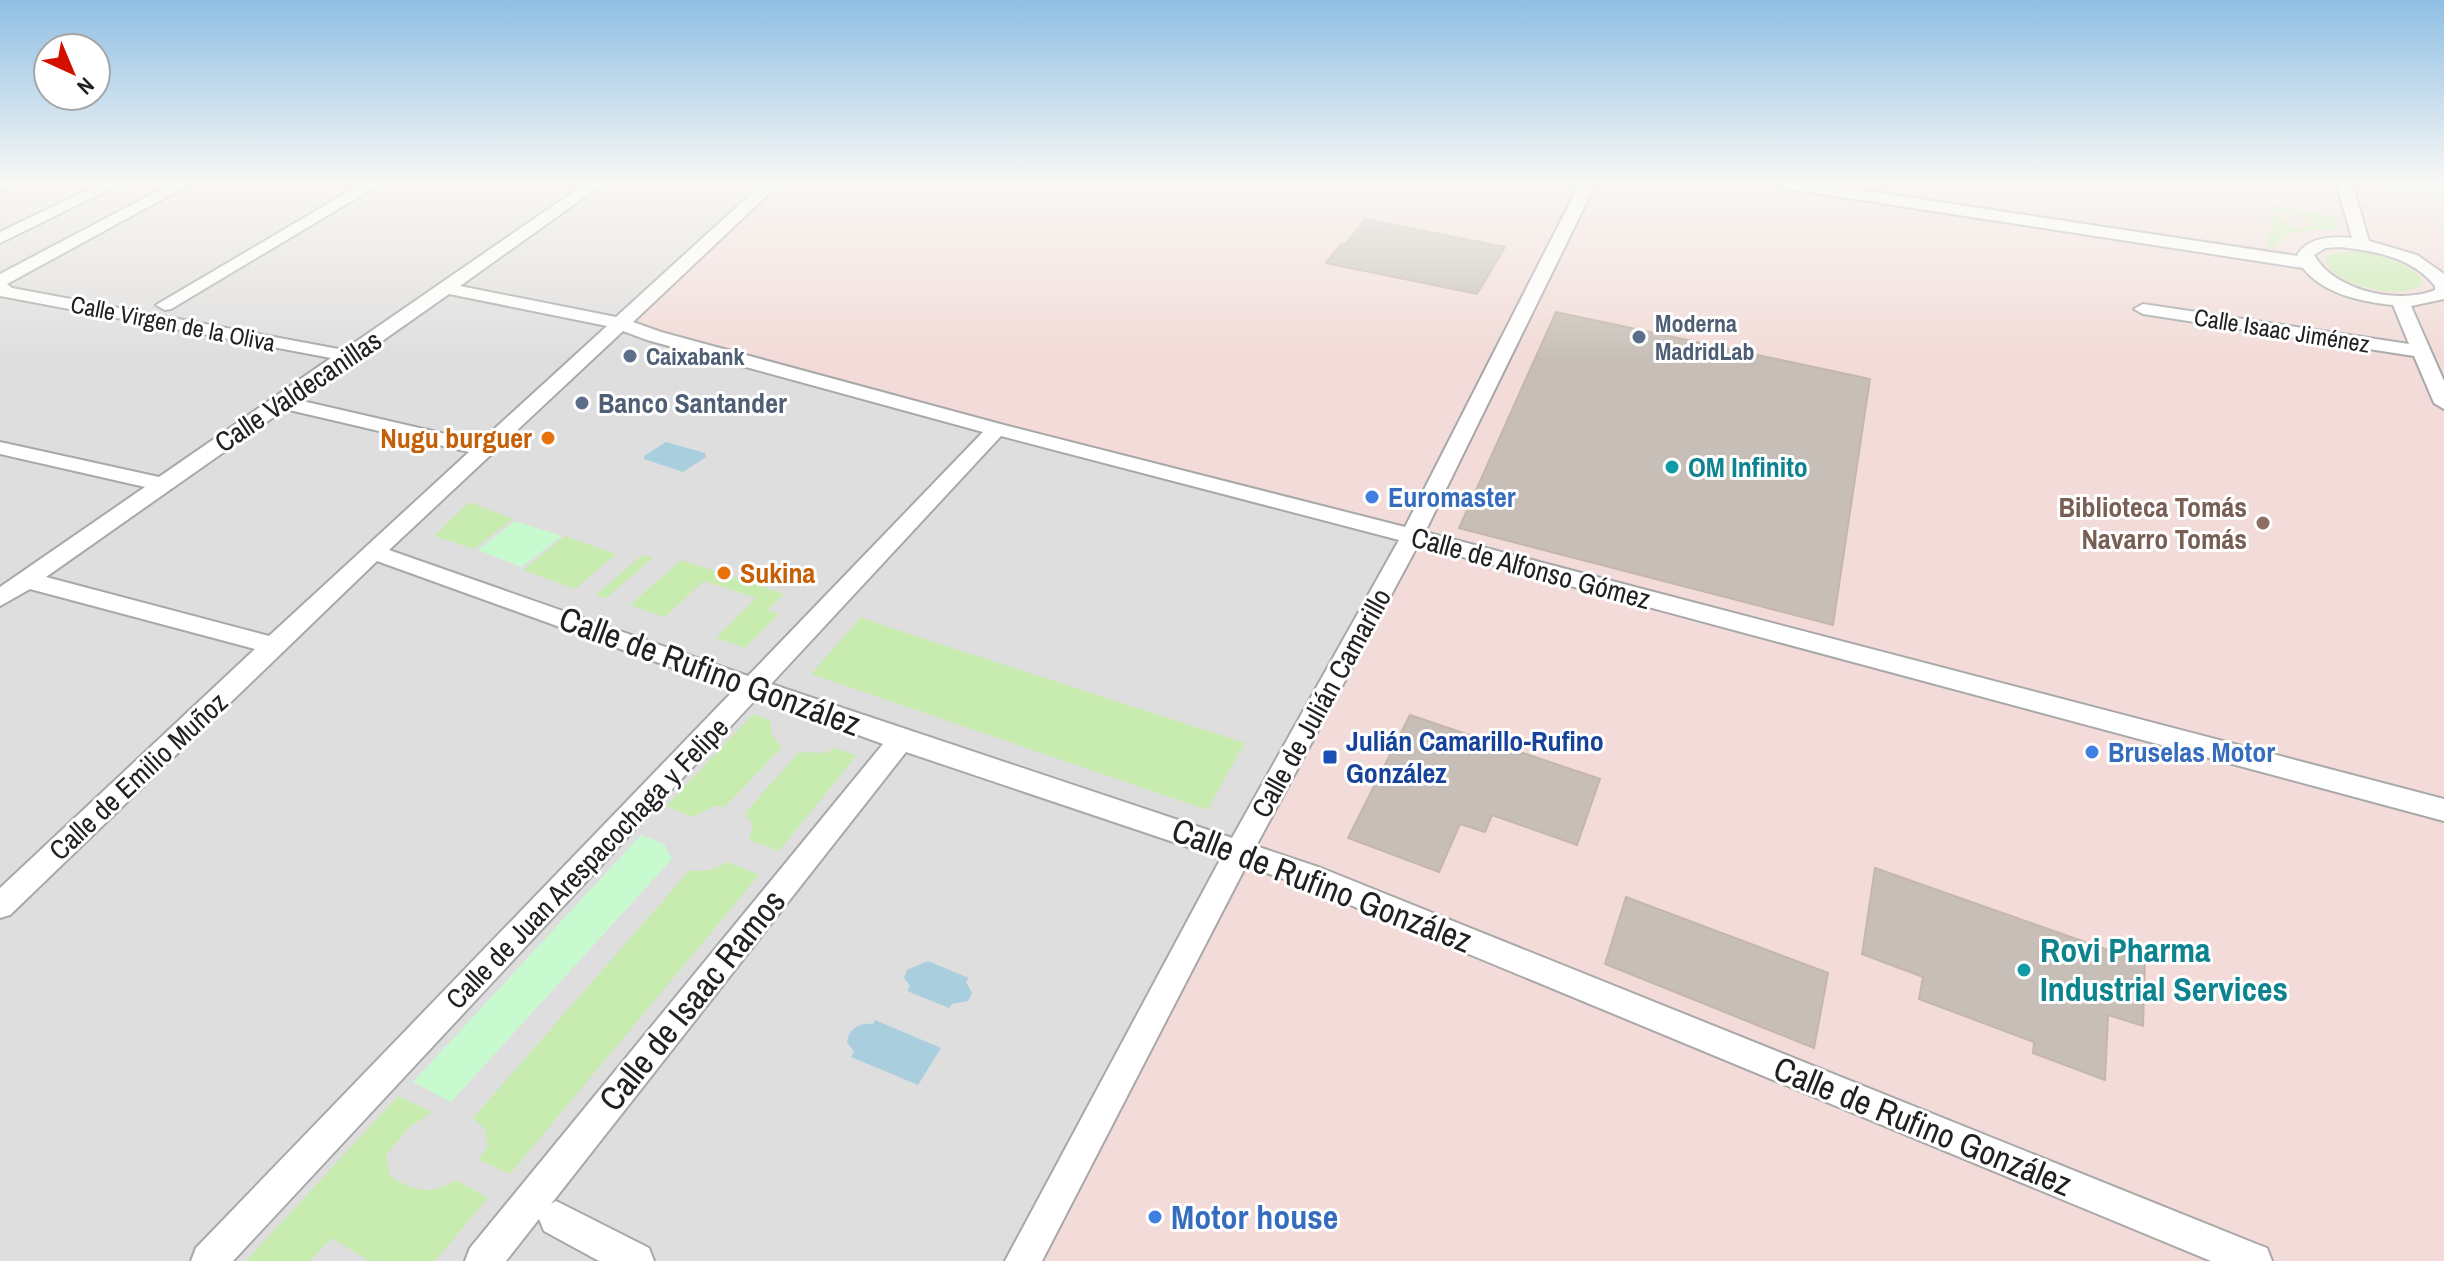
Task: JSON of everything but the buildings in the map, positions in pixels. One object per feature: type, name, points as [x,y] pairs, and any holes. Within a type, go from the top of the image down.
[{"type":"street","name":"Calle Virgen de la Oliva","points":[[76,242],[0,284],[6,292],[348,356]]},
{"type":"street","points":[[165,305],[273,242]]},
{"type":"street","name":"Calle Valdecanillas","points":[[0,598],[512,242]]},
{"type":"street","name":"Calle de Emilio Muñoz","points":[[0,906],[373,552],[708,242]]},
{"type":"street","name":"Calle de Julián Camarillo","points":[[1023,1261],[1412,536],[1559,242]]},
{"type":"street","points":[[2168,242],[2307,263]]},
{"type":"street","points":[[2323,243],[2362,244],[2406,257],[2441,276],[2443,293],[2434,299],[2400,301],[2353,291],[2317,273],[2307,263],[2305,255],[2310,248],[2323,243]]},
{"type":"street","name":"Calle de Alfonso Gómez","points":[[446,288],[619,323],[654,336],[997,429],[2444,810]]},
{"type":"street","points":[[2400,301],[2444,403]]},
{"type":"street","name":"Calle Isaac Jiménez","points":[[2143,309],[2422,352]]},
{"type":"street","points":[[282,402],[483,449]]},
{"type":"street","name":"Calle de Juan Arespacochaga y Felipe","points":[[209,1261],[997,429]]},
{"type":"street","points":[[0,448],[162,484]]},
{"type":"street","name":"Calle de Rufino González","points":[[373,552],[901,740],[1311,876],[2254,1261]]},
{"type":"street","points":[[26,580],[275,646]]},
{"type":"street","name":"Calle de Isaac Ramos","points":[[483,1261],[901,740]]},
{"type":"street","points":[[556,1219],[636,1261]]},
{"type":"shaded area","points":[[0,242],[708,242],[620,323],[1412,536],[1023,1261],[0,1261]]},
{"type":"shaded area","points":[[708,242],[2444,242],[2444,1261],[1023,1261],[1412,536],[619,323]]},
{"type":"green space","points":[[2268,242],[2279,242],[2275,248],[2269,247]]},
{"type":"green space","points":[[2347,251],[2396,261],[2421,278],[2422,284],[2412,289],[2385,291],[2354,283],[2341,277],[2325,260],[2328,255]]},
{"type":"green space","points":[[469,502],[513,519],[474,549],[434,536]]},
{"type":"green space","points":[[515,521],[562,536],[521,567],[478,550]]},
{"type":"green space","points":[[565,536],[616,554],[575,589],[523,570]]},
{"type":"green space","points":[[642,555],[653,558],[606,598],[596,595]]},
{"type":"green space","points":[[681,560],[784,594],[768,610],[779,614],[745,648],[716,638],[756,598],[704,581],[665,617],[630,605]]},
{"type":"green space","points":[[861,617],[1245,743],[1207,810],[811,674]]},
{"type":"green space","points":[[753,714],[770,720],[772,736],[782,747],[725,807],[714,806],[693,817],[666,806]]},
{"type":"green space","points":[[835,748],[857,755],[779,851],[749,840],[753,826],[745,813],[799,752],[825,753]]},
{"type":"green space","points":[[641,835],[664,844],[672,859],[451,1102],[413,1082]]},
{"type":"green space","points":[[729,862],[759,875],[510,1174],[479,1160],[488,1145],[485,1129],[473,1118],[689,871],[711,870]]},
{"type":"green space","points":[[398,1096],[432,1112],[409,1128],[386,1155],[390,1176],[423,1190],[439,1188],[456,1180],[488,1198],[435,1261],[369,1261],[332,1238],[310,1261],[246,1261]]},
{"type":"water","points":[[666,442],[705,453],[706,457],[683,472],[644,459]]},
{"type":"water","points":[[928,961],[969,978],[966,982],[972,993],[968,1001],[952,1004],[949,1008],[907,991],[910,986],[904,978],[907,970]]},
{"type":"water","points":[[875,1020],[941,1048],[918,1085],[851,1057],[854,1052],[847,1042],[850,1033],[856,1027],[873,1024]]},
{"type":"place","name":"Moderna MadridLab","points":[[1639,337]]},
{"type":"place","name":"Caixabank","points":[[630,356]]},
{"type":"place","name":"Banco Santander","points":[[582,403]]},
{"type":"place","name":"Nugu burguer","points":[[548,438]]},
{"type":"place","name":"OM Infinito","points":[[1672,467]]},
{"type":"place","name":"Euromaster","points":[[1372,497]]},
{"type":"place","name":"Biblioteca Tomás Navarro Tomás","points":[[2263,523]]},
{"type":"place","name":"Sukina","points":[[724,573]]},
{"type":"place","name":"Bruselas Motor","points":[[2092,752]]},
{"type":"place","name":"Julián Camarillo-Rufino González","points":[[1330,757]]},
{"type":"place","name":"Rovi Pharma Industrial Services","points":[[2024,970]]},
{"type":"place","name":"Motor house","points":[[1155,1217]]}]
